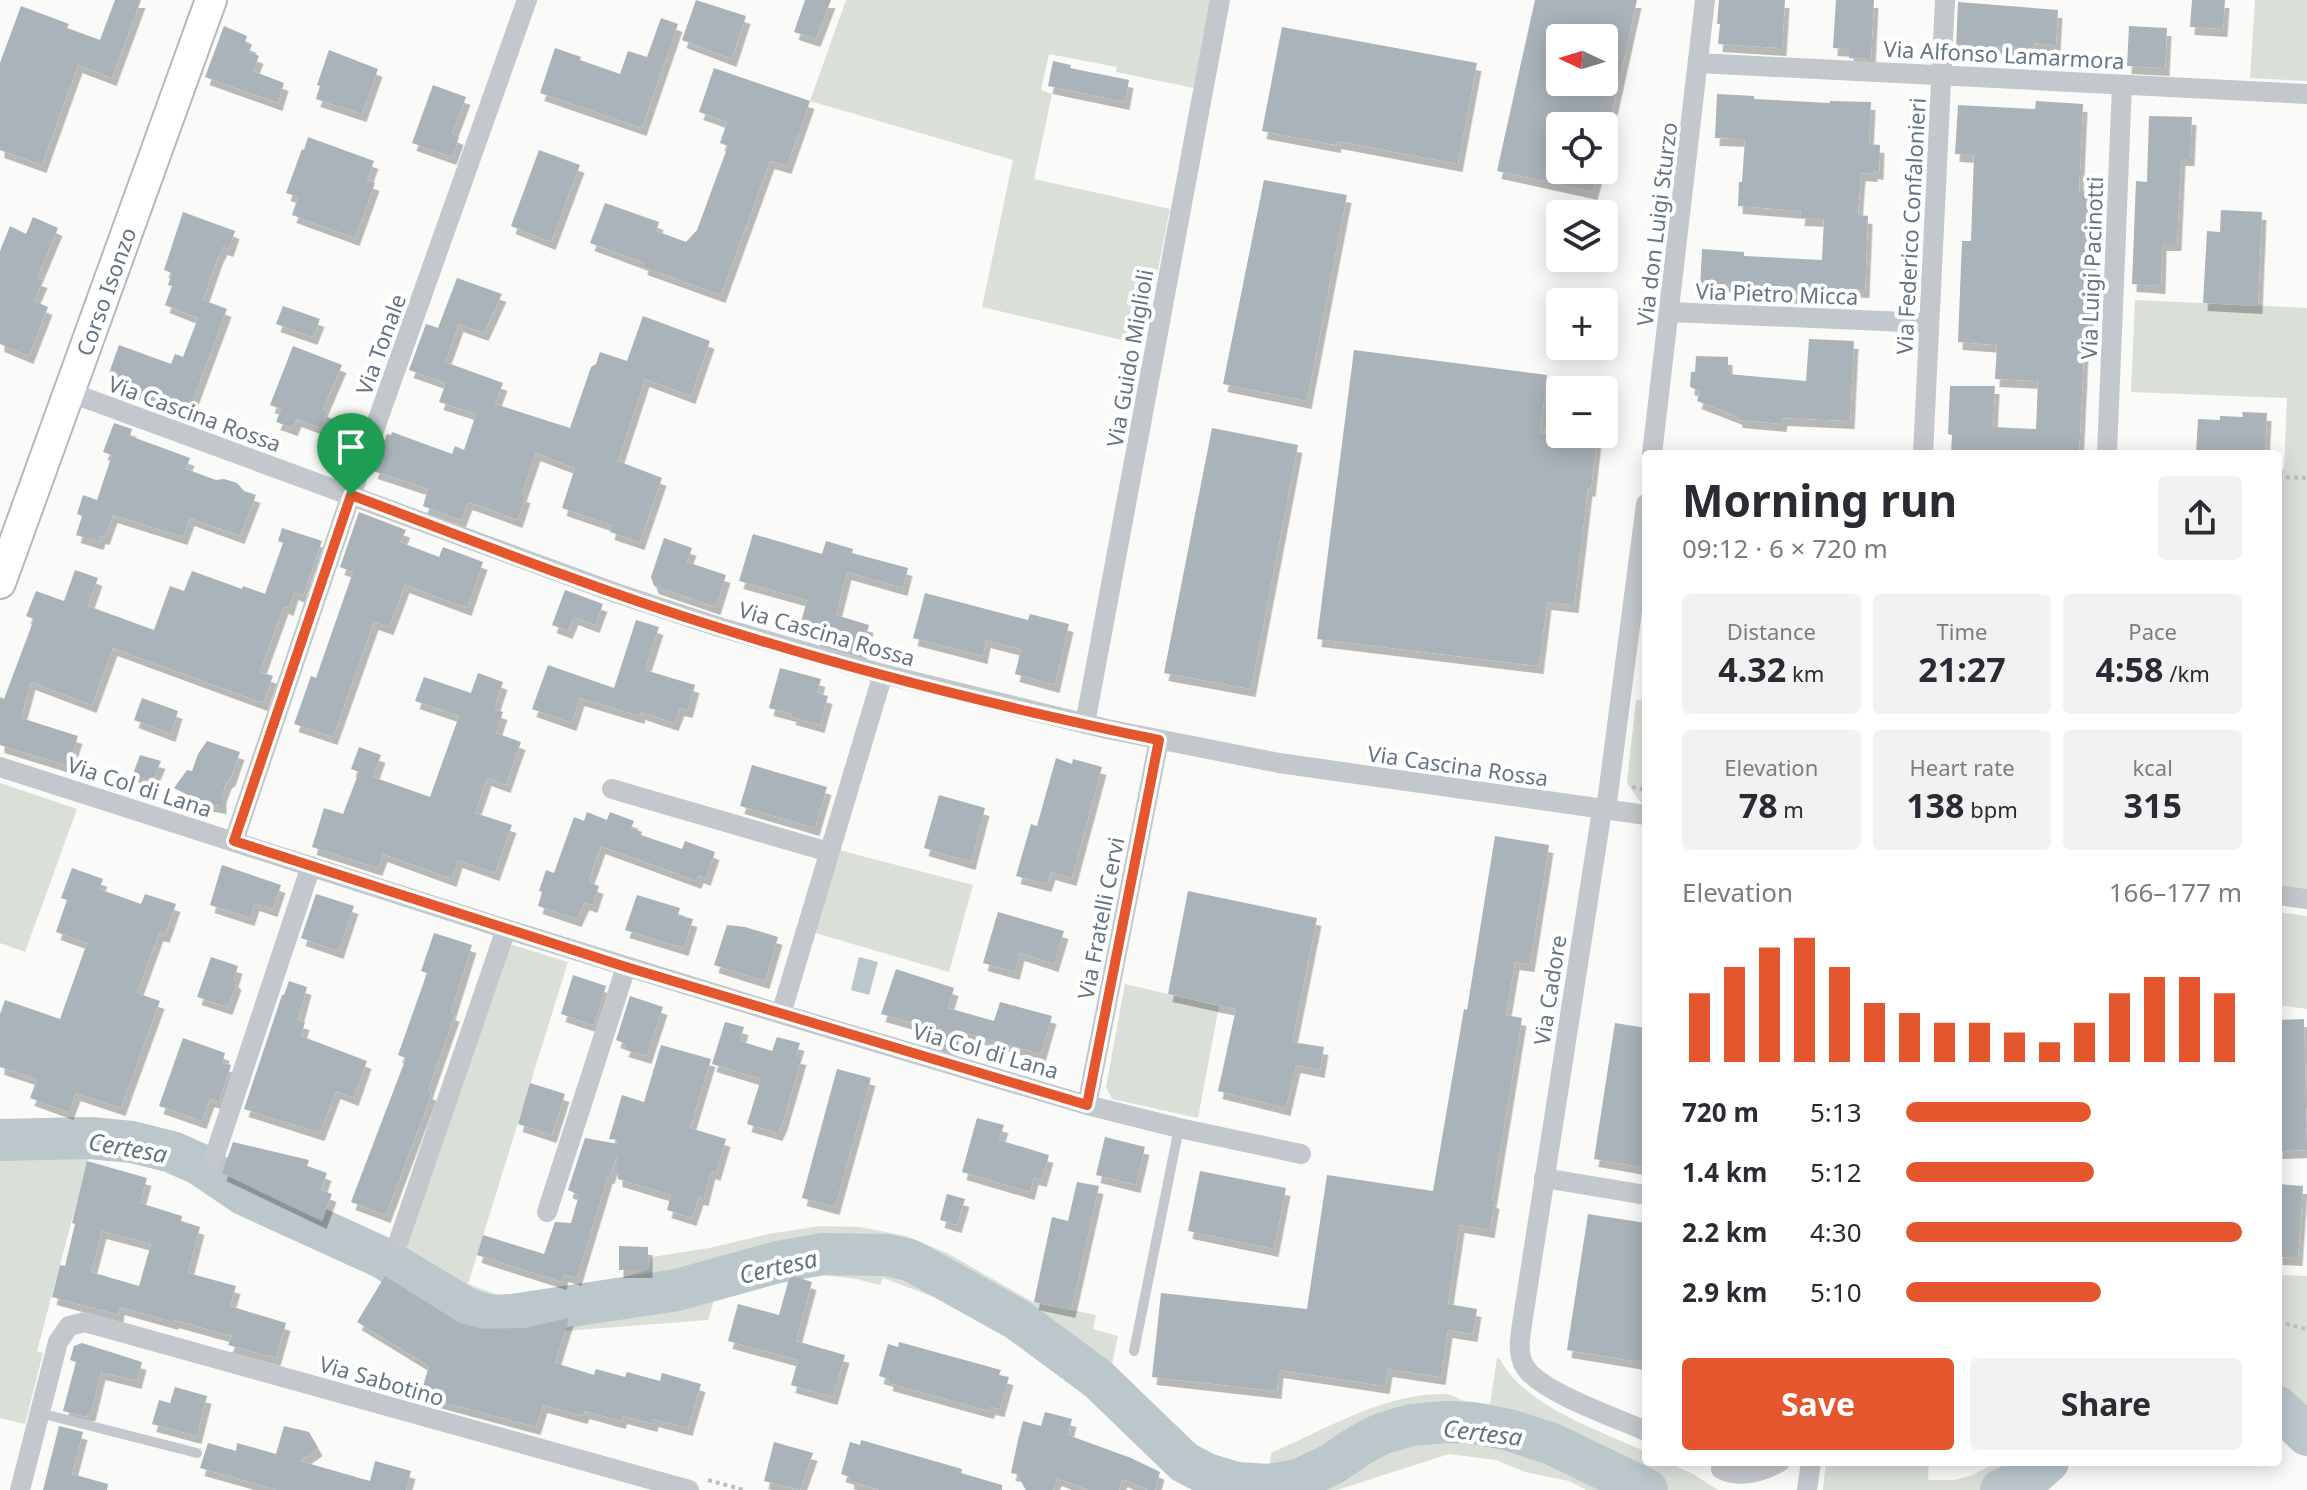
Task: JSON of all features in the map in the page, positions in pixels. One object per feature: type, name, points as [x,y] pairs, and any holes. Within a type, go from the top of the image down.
[{"type":"street","name":"Corso Isonzo","points":[[1,580],[211,0]]},
{"type":"street","name":"Via Tonale","points":[[234,841],[351,495],[527,0]]},
{"type":"street","name":"Via Guido Miglioli","points":[[1085,724],[1220,0]]},
{"type":"street","name":"Via don Luigi Sturzo","points":[[1653,450],[1705,0]]},
{"type":"street","name":"Via Federico Confalonieri","points":[[1923,450],[1945,0]]},
{"type":"street","name":"Via Alfonso Lamarmora","points":[[1698,63],[2307,94]]},
{"type":"street","name":"Via Luigi Pacinotti","points":[[2107,450],[2122,85]]},
{"type":"street","name":"Via Pietro Micca","points":[[1670,312],[1929,323]]},
{"type":"street","name":"Via Cascina Rossa","points":[[69,392],[682,616],[883,674],[1085,724],[1289,765],[1642,815]]},
{"type":"street","points":[[1604,810],[1642,533]]},
{"type":"street","points":[[781,1014],[883,674]]},
{"type":"street","name":"Via Fratelli Cervi","points":[[1087,1105],[1159,740]]},
{"type":"street","name":"Via Col di Lana","points":[[0,767],[781,1014],[1087,1105],[1301,1154]]},
{"type":"street","points":[[612,789],[829,852]]},
{"type":"street","name":"Via Cadore","points":[[1604,810],[1544,1178],[1520,1335],[1520,1354],[1523,1364],[1534,1377],[1554,1391],[1642,1429]]},
{"type":"street","points":[[214,1158],[311,866]]},
{"type":"street","points":[[2282,896],[2307,899]]},
{"type":"street","points":[[399,1240],[506,929]]},
{"type":"street","points":[[547,1212],[626,967]]},
{"type":"street","points":[[1544,1178],[1642,1194]]},
{"type":"street","name":"Via Sabotino","points":[[40,1413],[58,1342],[64,1331],[74,1324],[93,1324],[689,1490]]},
{"type":"street","points":[[20,1490],[40,1413]]},
{"type":"street","points":[[1717,1466],[1747,1490]]},
{"type":"street","points":[[1718,1466],[1735,1474],[1750,1474],[1773,1466]]},
{"type":"street","points":[[1807,1490],[1810,1466]]},
{"type":"lane","points":[[1134,1351],[1179,1128]]},
{"type":"lane","points":[[40,1413],[197,1453]]},
{"type":"path","points":[[2282,477],[2307,478]]},
{"type":"path","points":[[2282,1323],[2307,1329]]},
{"type":"shaded area","points":[[846,0],[1211,0],[1194,88],[1116,72],[1117,67],[1049,54],[1041,90],[1052,94],[1034,179],[1170,209],[1143,345],[982,307],[1013,160],[810,101]]},
{"type":"shaded area","points":[[2255,0],[2307,0],[2307,81],[2250,78]]},
{"type":"shaded area","points":[[2135,300],[2307,308],[2307,889],[2282,886],[2282,469],[2287,398],[2131,392]]},
{"type":"shaded area","points":[[1636,700],[1642,701],[1642,804],[1627,783]]},
{"type":"shaded area","points":[[0,783],[77,809],[25,952],[0,943]]},
{"type":"shaded area","points":[[839,850],[973,885],[949,972],[815,933]]},
{"type":"shaded area","points":[[2282,913],[2307,916],[2307,1009],[2282,1006]]},
{"type":"shaded area","points":[[510,944],[568,962],[468,1284],[520,1303],[501,1304],[466,1298],[450,1291],[387,1253],[390,1246],[401,1251],[504,952]]},
{"type":"shaded area","points":[[859,957],[878,962],[869,995],[851,990]]},
{"type":"shaded area","points":[[1125,984],[1219,1006],[1198,1118],[1112,1099],[1106,1087]]},
{"type":"shaded area","points":[[82,1146],[133,1150],[179,1163],[194,1170],[241,1205],[362,1257],[431,1296],[459,1317],[485,1325],[510,1326],[562,1320],[525,1328],[484,1329],[460,1323],[337,1249],[242,1211],[190,1179],[123,1156],[90,1152],[37,1351],[43,1353],[25,1424],[0,1418],[0,1151]]},
{"type":"shaded area","points":[[821,1226],[860,1227],[906,1236],[947,1253],[1033,1302],[1096,1315],[1093,1329],[1118,1336],[1110,1374],[1055,1331],[951,1269],[916,1252],[877,1243],[850,1240],[796,1243],[582,1289],[648,1270],[652,1257]]},
{"type":"shaded area","points":[[871,1264],[892,1269],[971,1311],[883,1278],[880,1285],[815,1274],[817,1267]]},
{"type":"shaded area","points":[[2282,1275],[2307,1276],[2307,1409],[2282,1394]]},
{"type":"shaded area","points":[[715,1297],[708,1320],[565,1331],[565,1319],[695,1303]]},
{"type":"shaded area","points":[[1497,1358],[1527,1391],[1545,1404],[1642,1450],[1642,1466],[1676,1466],[1718,1490],[1669,1490],[1626,1466],[1556,1436],[1485,1415],[1440,1409],[1408,1412],[1376,1420],[1354,1431],[1334,1448],[1305,1462],[1253,1469],[1270,1466],[1271,1453],[1354,1415],[1398,1400],[1447,1394],[1468,1402],[1490,1404]]},
{"type":"shaded area","points":[[1438,1429],[1511,1443],[1629,1490],[1586,1490],[1569,1481],[1525,1472],[1496,1460],[1449,1454],[1337,1490],[1295,1490],[1384,1441]]},
{"type":"shaded area","points":[[1826,1466],[1929,1466],[1928,1480],[1955,1480],[1990,1466],[2020,1466],[1985,1490],[1823,1490]]},
{"type":"building","points":[[115,0],[141,0],[112,78],[78,65],[42,165],[0,150],[0,63],[21,6],[69,24],[67,28],[100,40]]},
{"type":"building","points":[[696,0],[746,16],[732,59],[682,40]]},
{"type":"building","points":[[805,0],[831,0],[816,39],[794,32]]},
{"type":"building","points":[[1535,0],[1637,0],[1618,86],[1618,24],[1546,24],[1546,96],[1616,96],[1612,112],[1546,112],[1546,182],[1497,171]]},
{"type":"building","points":[[1719,0],[1785,0],[1782,48],[1718,44]]},
{"type":"building","points":[[1836,0],[1874,0],[1871,59],[1849,58],[1849,49],[1833,48]]},
{"type":"building","points":[[2192,0],[2225,0],[2223,29],[2190,27]]},
{"type":"building","points":[[1958,2],[2058,10],[2056,45],[2034,43],[2033,49],[1995,46],[1995,51],[1956,48]]},
{"type":"building","points":[[661,18],[678,24],[642,128],[540,93],[555,48],[620,74],[628,51],[647,57]]},
{"type":"building","points":[[224,26],[247,36],[245,42],[252,45],[249,52],[259,56],[253,71],[284,83],[278,103],[205,77]]},
{"type":"building","points":[[2129,26],[2167,28],[2165,68],[2127,66]]},
{"type":"building","points":[[1282,27],[1477,63],[1458,164],[1337,141],[1336,145],[1262,131]]},
{"type":"building","points":[[329,50],[378,69],[362,114],[316,99],[320,86],[317,85]]},
{"type":"building","points":[[1053,61],[1071,65],[1070,68],[1129,80],[1125,102],[1048,86]]},
{"type":"building","points":[[714,68],[810,101],[787,166],[770,161],[721,295],[643,267],[644,263],[590,243],[605,203],[659,222],[656,231],[686,242],[697,230],[728,146],[720,143],[727,122],[699,112]]},
{"type":"building","points":[[433,85],[466,97],[452,134],[459,137],[452,157],[412,143]]},
{"type":"building","points":[[1717,94],[1830,103],[1871,102],[1869,144],[1880,145],[1879,172],[1861,173],[1858,215],[1868,216],[1865,290],[1802,287],[1801,296],[1757,294],[1757,286],[1720,284],[1720,290],[1700,289],[1702,249],[1744,252],[1744,256],[1822,260],[1824,219],[1800,218],[1801,211],[1738,206],[1745,139],[1715,138]]},
{"type":"building","points":[[2036,101],[2083,104],[2079,191],[2096,192],[2079,450],[1951,450],[1952,435],[1948,434],[1950,386],[1995,386],[1993,427],[2036,429],[2038,381],[1995,379],[1997,345],[1958,342],[1962,241],[1971,241],[1974,155],[1955,154],[1958,105],[2035,109]]},
{"type":"building","points":[[2149,116],[2192,117],[2190,158],[2181,158],[2177,243],[2162,243],[2161,286],[2132,284],[2136,181],[2147,182]]},
{"type":"building","points":[[308,137],[374,161],[367,180],[375,183],[355,238],[292,215],[298,197],[286,193]]},
{"type":"building","points":[[539,150],[580,165],[551,242],[511,226]]},
{"type":"building","points":[[1264,180],[1347,195],[1307,401],[1223,384]]},
{"type":"building","points":[[1556,184],[1595,184],[1593,192]]},
{"type":"building","points":[[2221,210],[2262,212],[2258,306],[2203,303],[2207,231],[2220,232]]},
{"type":"building","points":[[183,212],[235,231],[229,249],[223,247],[218,257],[203,300],[227,309],[189,411],[114,384],[109,373],[119,345],[171,364],[175,354],[183,357],[198,318],[165,305],[172,286],[168,285],[172,273],[164,270]]},
{"type":"building","points":[[33,217],[58,228],[37,278],[43,280],[34,301],[48,307],[29,356],[0,344],[0,251],[10,226],[26,234]]},
{"type":"building","points":[[457,278],[502,294],[484,333],[459,324],[445,362],[503,383],[495,404],[570,428],[591,367],[596,364],[600,352],[627,361],[643,316],[710,341],[691,396],[645,379],[618,461],[662,478],[640,542],[610,532],[612,525],[562,508],[575,468],[536,453],[522,494],[526,495],[518,520],[468,502],[461,520],[423,506],[428,489],[373,471],[387,434],[391,435],[392,432],[452,454],[455,446],[464,450],[476,414],[439,402],[446,383],[409,370],[426,324],[438,328]]},
{"type":"building","points":[[283,306],[320,319],[313,337],[276,324]]},
{"type":"building","points":[[1809,339],[1854,341],[1850,421],[1783,418],[1782,424],[1738,420],[1738,417],[1697,401],[1700,391],[1690,387],[1696,356],[1728,357],[1728,374],[1806,381]]},
{"type":"building","points":[[293,346],[342,365],[323,409],[327,411],[321,428],[297,419],[293,428],[276,422],[281,409],[270,405]]},
{"type":"building","points":[[1354,350],[1547,375],[1540,434],[1546,434],[1546,448],[1596,448],[1574,605],[1547,602],[1539,666],[1317,639]]},
{"type":"building","points":[[2242,412],[2267,413],[2265,450],[2196,450],[2198,419],[2243,417]]},
{"type":"building","points":[[114,423],[132,429],[130,436],[190,458],[186,469],[216,480],[237,483],[244,491],[256,495],[240,536],[190,518],[183,537],[113,515],[105,537],[101,536],[99,542],[76,535],[82,516],[77,514],[83,495],[97,500],[112,455],[103,452]]},
{"type":"building","points":[[1212,428],[1298,445],[1251,689],[1164,673]]},
{"type":"building","points":[[359,512],[406,530],[400,542],[439,557],[443,547],[483,562],[467,608],[405,585],[389,627],[374,622],[333,737],[294,724],[311,676],[316,678],[353,572],[340,567]]},
{"type":"building","points":[[282,528],[322,541],[303,596],[294,592],[289,608],[284,606],[260,672],[273,676],[263,703],[113,648],[92,705],[31,682],[21,718],[78,736],[68,766],[0,745],[0,697],[4,699],[34,619],[26,616],[36,591],[64,601],[75,570],[98,578],[88,606],[154,630],[170,586],[184,591],[192,571],[265,594],[283,543],[278,541]]},
{"type":"building","points":[[753,534],[822,554],[826,541],[853,549],[852,553],[908,568],[903,588],[847,572],[836,615],[869,625],[861,654],[815,641],[816,635],[799,630],[807,600],[739,581]]},
{"type":"building","points":[[664,538],[692,548],[687,562],[726,575],[716,607],[654,586],[651,577]]},
{"type":"building","points":[[565,590],[603,604],[595,625],[574,617],[568,631],[552,625]]},
{"type":"building","points":[[925,593],[1028,620],[1030,614],[1069,624],[1055,685],[1015,674],[1021,649],[986,640],[983,656],[913,638]]},
{"type":"building","points":[[636,620],[659,627],[645,670],[695,685],[688,710],[680,708],[674,723],[580,698],[572,723],[532,709],[548,665],[614,688]]},
{"type":"building","points":[[780,668],[821,679],[817,693],[828,696],[820,725],[769,708]]},
{"type":"building","points":[[478,673],[503,682],[494,709],[503,712],[496,733],[521,742],[506,785],[487,778],[475,813],[512,825],[495,873],[458,860],[452,879],[383,854],[378,868],[312,847],[324,808],[343,814],[359,772],[430,797],[459,716],[415,701],[424,677],[471,693]]},
{"type":"building","points":[[142,698],[178,711],[171,734],[134,720]]},
{"type":"building","points":[[207,741],[240,752],[222,795],[222,806],[204,803],[174,788],[187,770],[192,771]]},
{"type":"building","points":[[359,747],[381,755],[373,777],[351,769]]},
{"type":"building","points":[[140,755],[161,761],[152,782],[133,774]]},
{"type":"building","points":[[1056,758],[1072,764],[1073,759],[1102,767],[1072,878],[1051,872],[1047,884],[1016,876],[1031,824],[1037,826]]},
{"type":"building","points":[[752,765],[827,787],[815,828],[740,806]]},
{"type":"building","points":[[939,795],[985,808],[971,862],[924,848]]},
{"type":"building","points":[[587,812],[607,820],[610,812],[634,821],[631,828],[642,832],[641,835],[682,849],[685,841],[715,852],[706,878],[699,875],[697,881],[601,846],[589,879],[590,883],[599,886],[593,905],[585,902],[577,919],[538,906],[546,870],[554,873],[574,817],[584,821]]},
{"type":"building","points":[[1495,836],[1549,845],[1530,964],[1515,962],[1506,1015],[1522,1018],[1492,1200],[1495,1201],[1490,1230],[1460,1225],[1448,1304],[1477,1309],[1473,1334],[1448,1330],[1441,1377],[1388,1369],[1385,1386],[1279,1370],[1277,1391],[1152,1377],[1161,1293],[1307,1309],[1327,1175],[1433,1191]]},
{"type":"building","points":[[222,865],[281,885],[273,909],[255,903],[250,918],[210,905]]},
{"type":"building","points":[[72,868],[103,879],[99,889],[141,904],[145,894],[176,904],[165,935],[159,933],[137,993],[160,1001],[121,1108],[76,1093],[69,1112],[30,1098],[37,1079],[0,1067],[0,1014],[5,1000],[60,1019],[87,943],[56,932],[67,900],[61,898]]},
{"type":"building","points":[[1188,891],[1317,918],[1292,1042],[1324,1047],[1320,1070],[1296,1065],[1286,1108],[1218,1091],[1236,1009],[1168,994]]},
{"type":"building","points":[[316,894],[354,906],[339,951],[301,938]]},
{"type":"building","points":[[637,895],[680,908],[678,915],[693,919],[684,948],[625,930]]},
{"type":"building","points":[[998,912],[1064,931],[1054,964],[1020,953],[1015,972],[983,963]]},
{"type":"building","points":[[727,925],[778,937],[765,981],[714,965]]},
{"type":"building","points":[[434,933],[472,945],[451,1012],[455,1014],[428,1091],[432,1093],[386,1215],[351,1202],[406,1058],[398,1055],[427,973],[421,971]]},
{"type":"building","points":[[211,957],[238,966],[234,979],[237,982],[228,1007],[197,997]]},
{"type":"building","points":[[896,969],[954,988],[948,1008],[994,1021],[1000,1002],[1052,1016],[1041,1054],[956,1030],[950,1049],[920,1040],[924,1026],[881,1014]]},
{"type":"building","points":[[573,975],[606,986],[594,1025],[561,1014]]},
{"type":"building","points":[[289,981],[307,987],[298,1020],[305,1022],[301,1036],[367,1061],[354,1098],[336,1091],[320,1133],[244,1109]]},
{"type":"building","points":[[630,996],[663,1007],[647,1056],[624,1049],[626,1044],[616,1040]]},
{"type":"building","points":[[2304,1019],[2307,1150],[2282,1151],[2282,1020]]},
{"type":"building","points":[[725,1022],[744,1027],[740,1041],[772,1051],[777,1037],[800,1043],[796,1056],[802,1057],[778,1133],[747,1124],[761,1079],[712,1064]]},
{"type":"building","points":[[1615,1023],[1642,1027],[1642,1167],[1594,1159]]},
{"type":"building","points":[[183,1038],[225,1053],[222,1063],[231,1065],[219,1102],[210,1099],[202,1121],[159,1106]]},
{"type":"building","points":[[661,1045],[711,1059],[690,1128],[726,1139],[716,1173],[711,1171],[704,1198],[699,1197],[692,1218],[667,1210],[671,1195],[618,1179],[618,1153],[577,1278],[564,1274],[562,1282],[477,1255],[483,1235],[544,1254],[555,1222],[571,1223],[579,1195],[568,1190],[585,1138],[618,1144],[618,1140],[609,1139],[622,1095],[644,1102]]},
{"type":"building","points":[[837,1069],[871,1078],[835,1207],[802,1198]]},
{"type":"building","points":[[530,1083],[565,1094],[552,1135],[518,1124]]},
{"type":"building","points":[[977,1118],[1004,1125],[999,1140],[1049,1155],[1042,1179],[1034,1177],[1030,1192],[962,1172]]},
{"type":"building","points":[[1105,1137],[1145,1147],[1136,1185],[1096,1175]]},
{"type":"building","points":[[233,1142],[309,1160],[307,1166],[327,1173],[321,1190],[332,1194],[322,1221],[222,1173]]},
{"type":"building","points":[[87,1161],[147,1178],[140,1203],[182,1216],[181,1221],[200,1227],[188,1273],[236,1286],[230,1306],[286,1323],[276,1358],[228,1345],[232,1336],[174,1320],[120,1307],[119,1315],[52,1297],[60,1265],[65,1266],[75,1224],[72,1223]],"holes":[[[102,1231],[151,1244],[139,1286],[91,1272]]]},
{"type":"building","points":[[1200,1171],[1286,1188],[1274,1249],[1188,1231]]},
{"type":"building","points":[[1077,1182],[1099,1186],[1071,1310],[1034,1302],[1052,1217],[1068,1221]]},
{"type":"building","points":[[2282,1184],[2303,1186],[2298,1258],[2282,1257]]},
{"type":"building","points":[[947,1194],[965,1199],[957,1225],[940,1220]]},
{"type":"building","points":[[1588,1214],[1642,1222],[1642,1362],[1567,1350]]},
{"type":"building","points":[[619,1246],[648,1247],[648,1270],[619,1270]]},
{"type":"building","points":[[790,1275],[812,1282],[796,1341],[845,1355],[833,1397],[791,1385],[798,1360],[728,1341],[738,1304],[779,1315]]},
{"type":"building","points":[[385,1276],[460,1323],[484,1329],[525,1328],[569,1318],[555,1363],[594,1375],[596,1369],[625,1377],[627,1372],[660,1381],[662,1373],[701,1384],[688,1428],[654,1419],[653,1424],[623,1416],[621,1421],[585,1411],[583,1416],[543,1405],[536,1427],[420,1396],[429,1366],[357,1322]]},
{"type":"building","points":[[899,1342],[1001,1370],[999,1375],[1009,1377],[1000,1409],[991,1407],[989,1411],[888,1383],[889,1379],[879,1376],[888,1344],[898,1347]]},
{"type":"building","points":[[82,1343],[142,1362],[137,1381],[101,1372],[91,1413],[87,1417],[63,1411],[76,1362],[70,1360],[74,1346]]},
{"type":"building","points":[[175,1387],[207,1396],[197,1436],[152,1424],[159,1400],[170,1403]]},
{"type":"building","points":[[1045,1412],[1072,1419],[1068,1435],[1160,1472],[1155,1490],[1123,1479],[1119,1490],[1089,1490],[1057,1478],[1053,1490],[1026,1490],[1017,1474],[1011,1473],[1018,1440],[1023,1421],[1041,1426]]},
{"type":"building","points":[[59,1426],[83,1432],[72,1474],[108,1484],[107,1490],[43,1490]]},
{"type":"building","points":[[284,1426],[309,1432],[318,1448],[300,1461],[370,1481],[375,1461],[411,1471],[406,1490],[278,1490],[200,1468],[208,1443],[236,1451],[237,1443],[276,1454]]},
{"type":"building","points":[[861,1440],[962,1469],[961,1473],[1002,1485],[1002,1490],[880,1490],[849,1481],[850,1477],[841,1474],[850,1442],[860,1445]]},
{"type":"building","points":[[774,1442],[813,1453],[800,1490],[764,1481]]},
{"type":"waterway","name":"Certesa","points":[[0,1140],[90,1138],[132,1142],[172,1152],[199,1164],[245,1195],[381,1257],[469,1310],[490,1316],[677,1290],[778,1262],[823,1254],[887,1255],[909,1260],[1018,1320],[1098,1379],[1184,1462],[1207,1474],[1237,1483],[1268,1485],[1299,1480],[1381,1434],[1411,1425],[1447,1422],[1509,1430],[1552,1444],[1647,1490]]},
{"type":"waterway","name":"Certesa","points":[[2282,1411],[2307,1435]]},
{"type":"waterway","name":"Certesa","points":[[2001,1490],[2033,1475],[2043,1466]]},
{"type":"route","points":[[351,495],[682,616],[883,674],[1159,740],[1087,1105],[626,967],[234,841],[351,495]]}]
